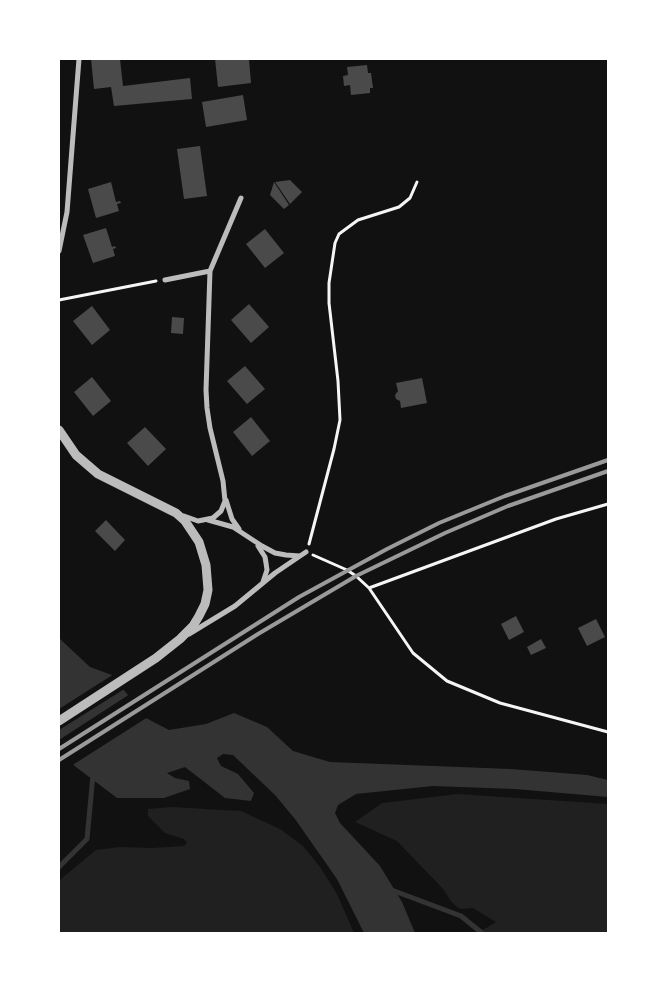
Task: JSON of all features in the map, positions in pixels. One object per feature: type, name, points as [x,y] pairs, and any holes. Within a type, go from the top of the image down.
[{"type":"street","points":[[59,250],[66,212],[78,59]]},
{"type":"street","points":[[241,198],[210,271],[206,390],[207,408],[229,512],[241,531]]},
{"type":"street","points":[[165,280],[210,271]]},
{"type":"street","points":[[59,430],[76,455],[98,474],[176,513],[194,520],[207,520],[226,524],[275,552],[300,556]]},
{"type":"street","points":[[207,520],[218,515],[221,511],[225,501],[225,494]]},
{"type":"street","points":[[176,513],[192,529],[199,542],[206,564],[207,583],[205,604],[193,626],[180,640]]},
{"type":"street","points":[[253,540],[262,552],[266,564],[266,576],[257,589]]},
{"type":"street","points":[[59,721],[156,658],[180,640],[235,606],[306,552]]},
{"type":"path","points":[[417,182],[410,198],[399,207],[358,220],[339,234],[335,243],[329,284],[329,303],[338,381],[340,420],[306,552],[347,570],[369,588],[413,653],[447,681],[500,703],[608,732]]},
{"type":"path","points":[[59,300],[165,280]]},
{"type":"path","points":[[369,588],[556,518],[608,504]]},
{"type":"shaded area","points":[[59,638],[90,667],[112,675],[146,718],[169,730],[206,724],[234,713],[267,727],[293,751],[330,762],[511,769],[587,775],[608,780],[608,797],[515,789],[433,786],[356,794],[338,805],[335,813],[340,823],[380,866],[402,902],[415,933],[364,933],[337,879],[295,819],[275,795],[233,755],[223,754],[217,758],[221,766],[238,774],[254,793],[251,801],[225,798],[185,767],[167,773],[175,778],[189,781],[190,789],[164,798],[117,798],[59,752]]},
{"type":"shaded area","points":[[458,794],[608,804],[608,933],[478,933],[496,922],[473,908],[461,909],[457,907],[444,890],[397,841],[355,822],[382,803]]},
{"type":"shaded area","points":[[172,807],[241,811],[280,829],[303,846],[320,867],[337,894],[354,933],[59,933],[59,884],[61,879],[96,850],[120,847],[153,848],[184,846],[187,843],[184,839],[165,833],[148,816],[148,809]]},
{"type":"pier","points":[[114,674],[126,688],[59,730],[59,709]]},
{"type":"pier","points":[[130,694],[148,717],[71,766],[59,755],[59,740]]},
{"type":"building","points":[[91,59],[120,59],[123,86],[190,78],[192,99],[114,106],[111,87],[94,89]]},
{"type":"building","points":[[215,59],[249,59],[251,83],[218,87]]},
{"type":"building","points":[[367,65],[368,73],[371,73],[373,88],[370,88],[370,93],[351,95],[350,85],[344,86],[343,76],[348,75],[347,67]]},
{"type":"building","points":[[243,95],[247,120],[206,127],[202,102]]},
{"type":"building","points":[[200,146],[207,196],[184,199],[177,149]]},
{"type":"building","points":[[290,180],[302,192],[290,204],[275,182]]},
{"type":"building","points":[[111,182],[116,202],[120,201],[121,203],[117,204],[119,211],[96,218],[88,189]]},
{"type":"building","points":[[274,182],[289,205],[284,209],[270,195]]},
{"type":"building","points":[[106,228],[112,247],[115,246],[116,248],[113,249],[115,256],[93,263],[83,235]]},
{"type":"building","points":[[265,229],[284,253],[265,268],[246,244]]},
{"type":"building","points":[[249,304],[269,327],[251,343],[231,320]]},
{"type":"building","points":[[92,306],[110,330],[92,345],[73,321]]},
{"type":"building","points":[[172,317],[184,318],[183,334],[171,333]]},
{"type":"building","points":[[245,366],[265,389],[247,404],[227,381]]},
{"type":"building","points":[[92,377],[111,401],[93,416],[74,392]]},
{"type":"building","points":[[422,378],[427,403],[401,408],[400,401],[396,399],[395,395],[398,391],[396,383]]},
{"type":"building","points":[[251,417],[270,441],[252,456],[233,432]]},
{"type":"building","points":[[145,427],[166,449],[148,466],[127,443]]},
{"type":"building","points":[[106,520],[125,540],[115,551],[95,531]]},
{"type":"building","points":[[516,616],[524,632],[509,640],[501,624]]},
{"type":"building","points":[[596,619],[605,637],[587,646],[578,628]]},
{"type":"building","points":[[541,639],[546,648],[531,655],[527,647]]},
{"type":"waterway","points":[[59,867],[87,839],[93,775]]},
{"type":"waterway","points":[[389,889],[461,916],[482,933]]},
{"type":"railway","points":[[59,749],[299,597],[387,549],[439,523],[505,496],[608,460]]},
{"type":"railway","points":[[59,760],[258,634],[356,576],[445,533],[508,506],[608,471]]}]
